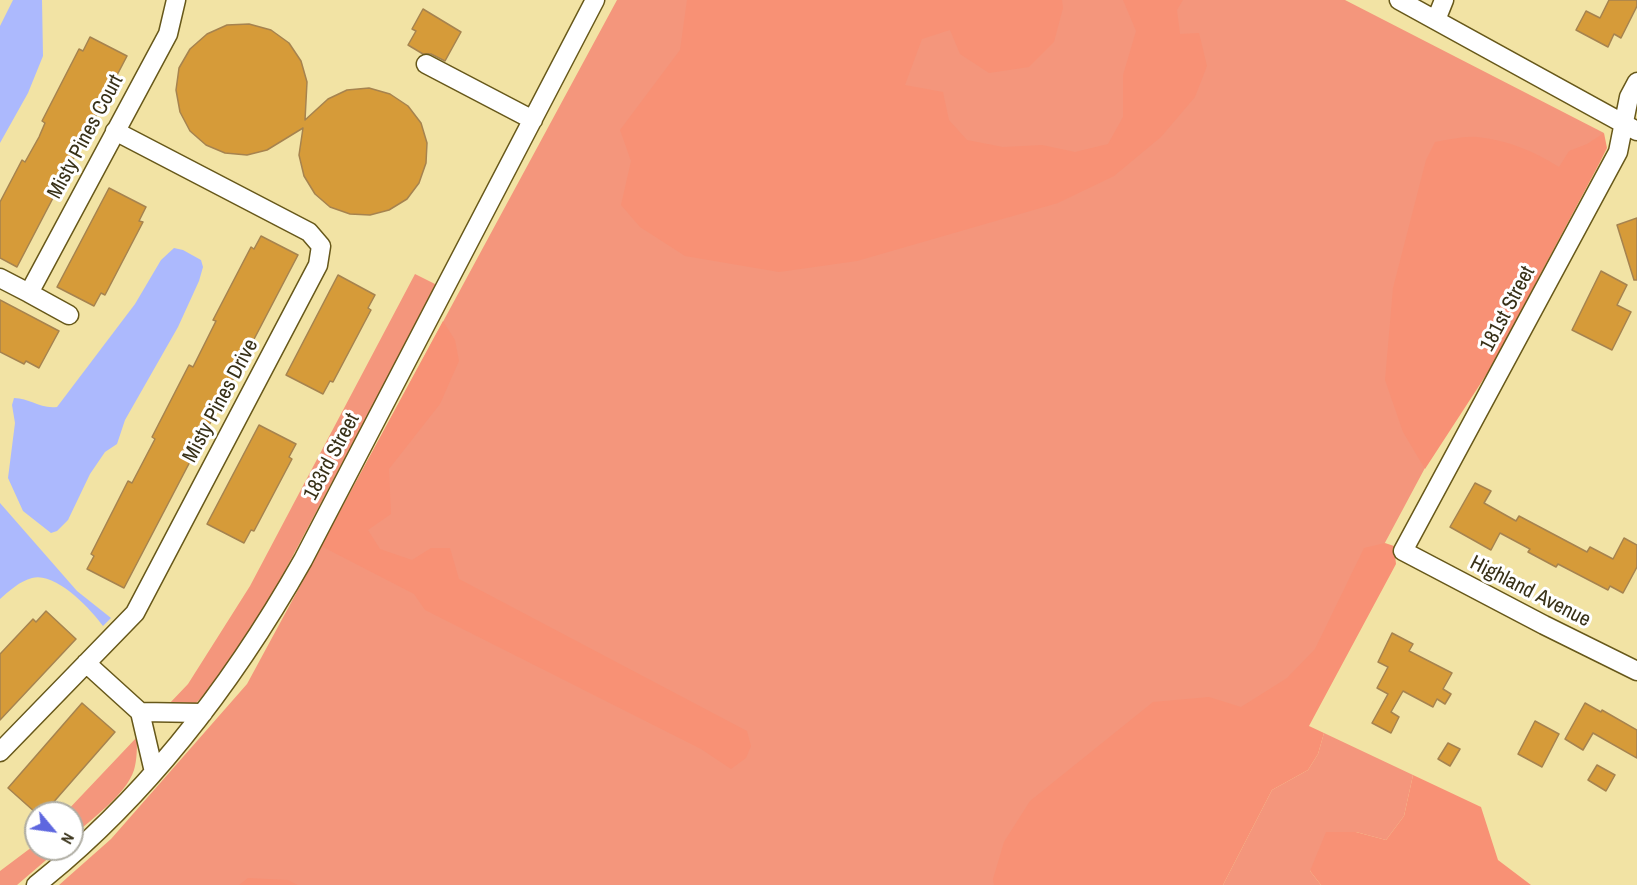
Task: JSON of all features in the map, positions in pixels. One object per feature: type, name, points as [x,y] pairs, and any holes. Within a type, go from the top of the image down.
[{"type":"street","name":"Misty Pines Court","points":[[29,293],[168,34],[176,0]]},
{"type":"street","name":"183rd Street","points":[[36,885],[79,848],[154,772],[203,713],[262,630],[303,560],[595,0]]},
{"type":"street","points":[[1399,0],[1630,128]]},
{"type":"street","points":[[1436,20],[1444,0]]},
{"type":"street","points":[[426,64],[533,120]]},
{"type":"street","name":"181st Street","points":[[1403,551],[1618,153],[1630,128],[1629,97],[1637,82]]},
{"type":"street","name":"Misty Pines Drive","points":[[0,752],[135,613],[318,265],[321,246],[309,232],[115,131]]},
{"type":"street","points":[[0,278],[69,315]]},
{"type":"street","name":"Highland Avenue","points":[[1403,551],[1637,671]]},
{"type":"street","points":[[86,663],[140,712],[154,772]]},
{"type":"street","points":[[140,712],[203,713]]},
{"type":"shaded area","points":[[617,0],[1345,0],[1604,133],[1202,885],[59,885],[111,839],[247,684]]},
{"type":"shaded area","points":[[687,0],[1062,0],[1063,8],[1054,42],[1029,67],[989,73],[960,54],[950,30],[922,39],[905,85],[943,92],[949,120],[967,140],[1003,147],[1042,145],[1075,152],[1108,144],[1123,117],[1123,75],[1136,31],[1123,0],[1183,0],[1177,10],[1180,34],[1199,33],[1207,66],[1195,97],[1161,137],[1114,176],[1058,203],[857,261],[779,272],[685,256],[640,227],[621,205],[631,161],[620,130],[680,50]]},
{"type":"shaded area","points":[[1604,133],[1607,148],[1490,369],[1425,469],[1403,432],[1385,380],[1393,288],[1426,160],[1435,142],[1466,137],[1488,138],[1520,147],[1559,167],[1569,151],[1587,144]]},
{"type":"shaded area","points":[[415,274],[437,285],[272,595],[212,687],[194,705],[168,705],[188,684],[250,586]]},
{"type":"shaded area","points":[[443,321],[455,340],[459,361],[440,404],[389,469],[391,514],[368,530],[380,549],[412,560],[431,548],[450,548],[459,579],[747,731],[751,746],[746,758],[731,769],[701,749],[425,610],[414,594],[321,546]]},
{"type":"shaded area","points":[[1385,543],[1394,546],[1396,564],[1309,726],[1324,733],[1318,754],[1308,770],[1272,790],[1223,885],[994,885],[993,879],[1004,842],[1030,801],[1153,702],[1209,697],[1241,707],[1287,678],[1315,649],[1364,548]]},
{"type":"shaded area","points":[[1324,733],[1413,775],[1404,816],[1386,840],[1356,832],[1310,871],[1321,885],[1223,885],[1272,790],[1308,770],[1318,754]]},
{"type":"shaded area","points":[[137,737],[136,762],[130,779],[116,797],[84,826],[84,801],[76,801]]},
{"type":"shaded area","points":[[1413,775],[1481,807],[1498,860],[1531,885],[1321,885],[1310,871],[1326,832],[1356,832],[1386,840],[1404,816]]},
{"type":"shaded area","points":[[24,853],[24,861],[45,861],[17,885],[0,885],[0,871]]},
{"type":"shaded area","points":[[248,878],[288,880],[298,885],[239,885]]},
{"type":"water","points":[[13,0],[42,0],[43,56],[28,93],[0,143],[0,26]]},
{"type":"water","points":[[174,248],[183,250],[201,260],[203,267],[199,281],[178,327],[125,420],[117,444],[105,452],[90,474],[68,520],[57,531],[51,533],[23,511],[8,478],[15,423],[12,405],[14,398],[57,407],[135,304],[161,260]]},
{"type":"water","points":[[0,503],[77,591],[111,618],[103,626],[72,593],[51,580],[41,577],[23,581],[0,599]]},
{"type":"building","points":[[1609,0],[1637,0],[1637,6],[1621,38],[1614,34],[1608,47],[1576,30],[1586,11],[1600,18]]},
{"type":"building","points":[[423,9],[461,32],[445,61],[431,54],[423,54],[408,45],[416,31],[412,29]]},
{"type":"building","points":[[249,24],[271,30],[289,43],[301,61],[307,82],[305,120],[328,99],[347,90],[369,88],[390,94],[408,106],[421,123],[427,143],[426,163],[419,183],[407,199],[389,210],[370,215],[350,214],[330,207],[315,194],[304,176],[299,155],[303,128],[267,150],[247,155],[225,153],[206,145],[190,131],[180,112],[176,90],[179,68],[190,49],[207,34],[227,25]]},
{"type":"building","points":[[90,37],[127,56],[17,267],[0,258],[0,202],[22,160],[25,162],[39,137],[45,123],[42,121],[79,49],[83,51]]},
{"type":"building","points":[[109,188],[146,207],[139,221],[143,222],[105,295],[101,293],[94,306],[57,287]]},
{"type":"building","points":[[1637,218],[1637,280],[1634,280],[1617,225]]},
{"type":"building","points":[[261,236],[298,255],[124,588],[87,569],[94,556],[91,554],[128,481],[132,483],[155,439],[152,437],[189,365],[193,367],[216,321],[213,320],[251,247],[254,249]]},
{"type":"building","points":[[1601,271],[1627,285],[1617,305],[1631,312],[1612,350],[1572,330]]},
{"type":"building","points":[[338,275],[375,295],[368,308],[371,310],[333,382],[330,381],[323,394],[286,375]]},
{"type":"building","points":[[0,300],[59,331],[39,368],[26,361],[24,364],[0,352]]},
{"type":"building","points":[[259,425],[296,444],[289,457],[292,459],[254,531],[251,530],[244,543],[207,524]]},
{"type":"building","points":[[1475,483],[1491,491],[1484,503],[1516,521],[1519,516],[1587,552],[1590,547],[1613,559],[1624,538],[1637,545],[1637,567],[1623,593],[1610,586],[1608,590],[1558,564],[1556,567],[1528,552],[1530,549],[1500,533],[1491,550],[1450,527]]},
{"type":"building","points":[[46,611],[76,639],[0,720],[0,654],[33,619],[36,622]]},
{"type":"building","points":[[1392,633],[1413,644],[1409,651],[1452,673],[1443,689],[1451,694],[1445,704],[1437,699],[1433,707],[1403,691],[1391,712],[1399,717],[1391,733],[1372,723],[1388,694],[1377,688],[1388,667],[1378,662]]},
{"type":"building","points":[[82,703],[115,732],[55,801],[24,802],[8,788]]},
{"type":"building","points":[[1585,703],[1637,730],[1637,758],[1593,733],[1583,750],[1565,739]]},
{"type":"building","points":[[1535,721],[1559,734],[1542,767],[1518,754]]},
{"type":"building","points":[[1448,743],[1460,749],[1450,766],[1438,759]]},
{"type":"building","points":[[1597,765],[1615,775],[1606,791],[1588,780]]}]
